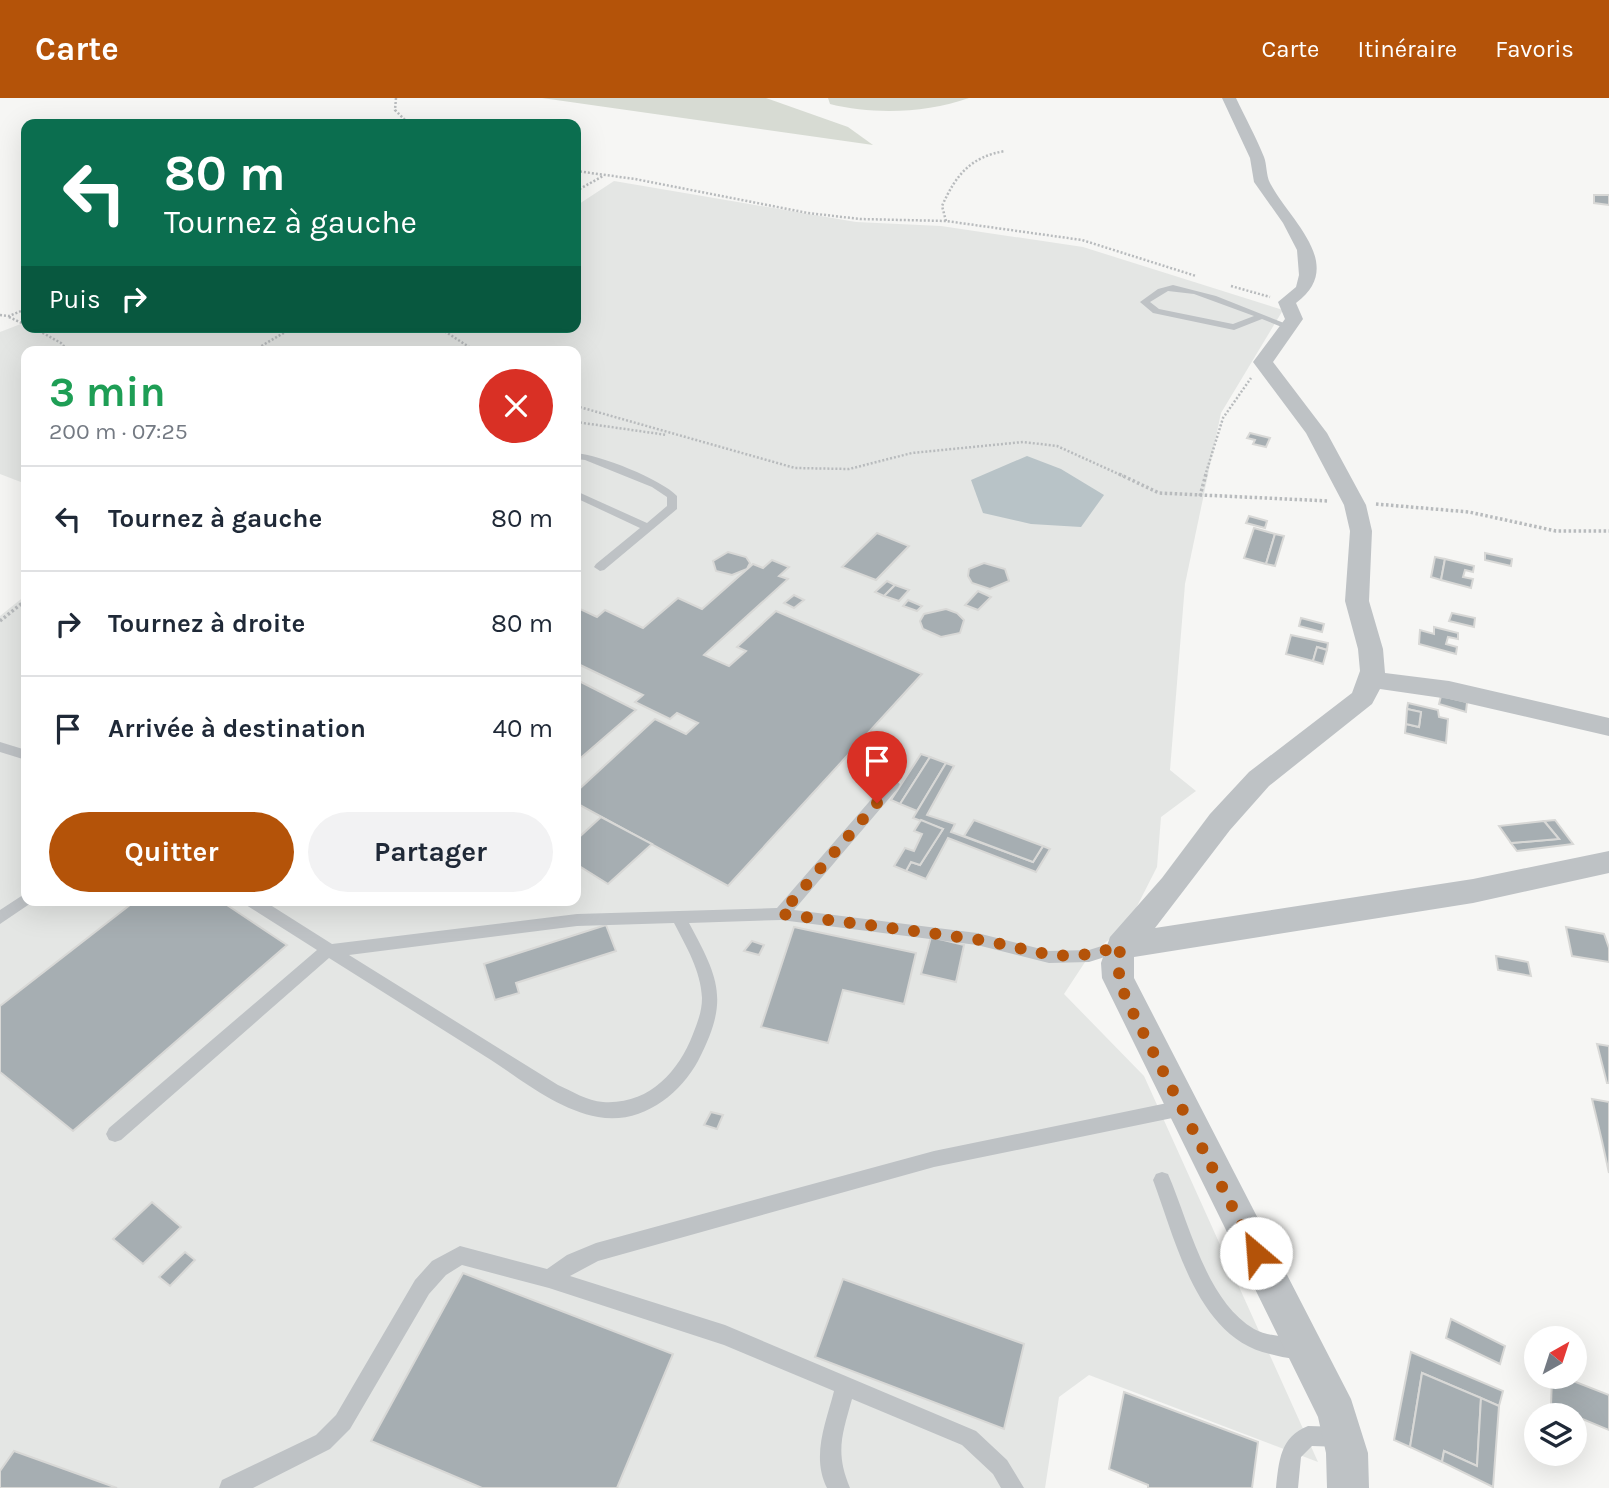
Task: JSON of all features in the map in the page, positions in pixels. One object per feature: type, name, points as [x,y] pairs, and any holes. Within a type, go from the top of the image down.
[{"type":"street","points":[[1229,98],[1258,158],[1262,182],[1291,223],[1305,250],[1308,275],[1304,289],[1287,302],[1294,319],[1263,362],[1331,457],[1354,502],[1360,522],[1361,544],[1357,600],[1373,660],[1373,680],[1363,698],[1259,779],[1220,821],[1173,886],[1121,946],[1117,963],[1118,978],[1337,1413],[1343,1437],[1348,1488]]},
{"type":"street","points":[[1373,680],[1449,690],[1609,727]]},
{"type":"street","points":[[1121,946],[1473,891],[1609,862]]},
{"type":"lane","points":[[1260,317],[1234,327],[1156,311],[1144,302],[1163,289],[1174,288],[1260,317],[1289,327]]},
{"type":"lane","points":[[581,456],[656,485],[672,496],[673,507],[600,567]]},
{"type":"lane","points":[[581,496],[648,528]]},
{"type":"lane","points":[[0,747],[21,753]]},
{"type":"lane","points":[[781,914],[893,784]]},
{"type":"lane","points":[[0,918],[21,903]]},
{"type":"lane","points":[[259,906],[552,1090],[600,1110],[628,1108],[653,1100],[680,1078],[696,1051],[710,1006],[705,974],[678,916]]},
{"type":"lane","points":[[115,1134],[327,951],[577,920],[781,914],[977,939],[1049,957],[1089,956],[1121,946]]},
{"type":"lane","points":[[549,1279],[574,1262],[596,1252],[934,1159],[1182,1108]]},
{"type":"lane","points":[[1162,1180],[1210,1296],[1227,1317],[1244,1335],[1259,1342],[1305,1349]]},
{"type":"lane","points":[[230,1488],[323,1442],[343,1422],[422,1287],[439,1268],[460,1255],[549,1279],[725,1335],[969,1438],[1000,1466],[1013,1488]]},
{"type":"lane","points":[[839,1488],[833,1481],[829,1461],[845,1386]]},
{"type":"lane","points":[[1287,1488],[1291,1452],[1299,1444],[1308,1436],[1343,1437]]},
{"type":"path","points":[[396,98],[395,110],[404,119]]},
{"type":"path","points":[[946,221],[942,206],[967,162],[989,153],[1005,151]]},
{"type":"path","points":[[581,172],[821,214],[860,219],[946,221],[1082,240],[1202,277]]},
{"type":"path","points":[[581,188],[604,176]]},
{"type":"path","points":[[1227,285],[1287,302]]},
{"type":"path","points":[[9,316],[21,311]]},
{"type":"path","points":[[0,315],[21,322]]},
{"type":"path","points":[[43,333],[64,346]]},
{"type":"path","points":[[261,346],[284,333]]},
{"type":"path","points":[[447,333],[468,346]]},
{"type":"path","points":[[1200,496],[1225,414],[1243,385],[1267,370]]},
{"type":"path","points":[[581,407],[766,462],[820,470],[873,464],[912,453],[959,446],[1040,443],[1080,455],[1159,493],[1354,502],[1468,512],[1547,530],[1595,534],[1609,531]]},
{"type":"path","points":[[581,423],[629,432],[675,435]]},
{"type":"path","points":[[0,621],[21,604]]},
{"type":"shaded area","points":[[542,98],[766,98],[848,127],[873,145]]},
{"type":"shaded area","points":[[828,98],[969,98],[935,107],[882,111],[830,104]]},
{"type":"shaded area","points":[[614,181],[856,222],[941,226],[1083,247],[1283,310],[1221,413],[1185,584],[1170,770],[1196,791],[1161,817],[1157,867],[1128,924],[1089,956],[1064,994],[1144,1076],[1318,1462],[1089,1375],[1059,1397],[1045,1488],[0,1488],[0,616],[21,599],[21,906],[581,906],[581,346],[21,346],[21,482],[0,474],[0,332],[21,324],[21,333],[581,333],[581,203]]},
{"type":"shaded area","points":[[1027,456],[1061,469],[1104,495],[1081,527],[1031,524],[983,513],[971,480]]},
{"type":"building","points":[[1594,195],[1609,195],[1609,205],[1594,203]]},
{"type":"building","points":[[1250,433],[1270,438],[1266,447],[1253,444],[1255,440],[1247,438]]},
{"type":"building","points":[[1249,516],[1267,521],[1265,528],[1246,523]]},
{"type":"building","points":[[1254,528],[1275,534],[1266,564],[1244,558]]},
{"type":"building","points":[[877,533],[909,546],[876,580],[842,567]]},
{"type":"building","points":[[1275,534],[1284,536],[1275,566],[1266,564]]},
{"type":"building","points":[[728,552],[746,557],[750,563],[747,569],[732,575],[716,571],[713,561]]},
{"type":"building","points":[[1485,553],[1512,559],[1511,566],[1485,560]]},
{"type":"building","points":[[1435,557],[1445,559],[1441,580],[1431,577]]},
{"type":"building","points":[[1445,559],[1474,566],[1473,572],[1465,570],[1463,577],[1473,579],[1471,588],[1441,580]]},
{"type":"building","points":[[772,560],[789,567],[779,576],[788,579],[704,655],[729,666],[746,651],[737,647],[776,611],[922,674],[728,886],[581,806],[581,787],[655,719],[686,734],[698,723],[677,713],[670,719],[635,702],[643,695],[581,665],[581,609],[597,617],[605,610],[643,628],[678,598],[702,609],[753,564],[763,568]]},
{"type":"building","points":[[984,563],[1005,569],[1009,581],[990,589],[972,583],[968,576],[969,569]]},
{"type":"building","points":[[887,581],[895,585],[884,596],[875,592]]},
{"type":"building","points":[[895,585],[909,590],[899,601],[884,596]]},
{"type":"building","points":[[978,591],[991,597],[978,610],[965,605]]},
{"type":"building","points":[[794,595],[804,600],[794,608],[784,603]]},
{"type":"building","points":[[908,600],[922,606],[917,611],[903,606]]},
{"type":"building","points":[[946,609],[957,613],[964,620],[960,633],[941,637],[923,629],[920,621],[924,614]]},
{"type":"building","points":[[1452,613],[1475,618],[1474,627],[1449,621]]},
{"type":"building","points":[[1301,618],[1324,624],[1322,632],[1299,626]]},
{"type":"building","points":[[1434,627],[1458,633],[1458,639],[1448,637],[1446,644],[1457,647],[1456,654],[1419,644],[1420,630],[1434,634]]},
{"type":"building","points":[[1291,635],[1328,643],[1327,650],[1317,647],[1313,661],[1286,654]]},
{"type":"building","points":[[1317,647],[1327,650],[1323,664],[1313,661]]},
{"type":"building","points":[[581,682],[636,710],[581,758]]},
{"type":"building","points":[[1441,696],[1467,702],[1466,712],[1439,704]]},
{"type":"building","points":[[1408,703],[1438,710],[1439,717],[1448,719],[1446,743],[1405,733],[1406,724],[1419,727],[1421,712],[1407,709]]},
{"type":"building","points":[[1407,709],[1421,712],[1419,727],[1406,724]]},
{"type":"building","points":[[921,754],[930,757],[900,804],[891,800]]},
{"type":"building","points":[[930,757],[946,763],[917,811],[900,804]]},
{"type":"building","points":[[946,763],[954,766],[927,815],[955,824],[951,832],[1033,862],[1043,846],[1050,849],[1036,872],[948,838],[926,879],[906,871],[911,862],[920,865],[943,829],[913,818]]},
{"type":"building","points":[[601,817],[652,844],[608,884],[581,867],[581,835]]},
{"type":"building","points":[[921,820],[943,829],[920,865],[911,862],[906,871],[894,866],[905,848],[914,851],[922,834],[914,831]]},
{"type":"building","points":[[974,820],[1043,846],[1033,862],[964,836]]},
{"type":"building","points":[[1555,820],[1573,844],[1517,851],[1511,843],[1559,839],[1544,821]]},
{"type":"building","points":[[1544,821],[1559,839],[1511,843],[1499,826]]},
{"type":"building","points":[[129,906],[228,906],[287,945],[73,1131],[0,1072],[0,1006]]},
{"type":"building","points":[[606,925],[616,951],[516,983],[519,993],[495,1000],[484,964]]},
{"type":"building","points":[[794,927],[916,953],[904,1004],[843,990],[828,1043],[761,1027]]},
{"type":"building","points":[[1566,927],[1604,934],[1609,948],[1609,962],[1572,956]]},
{"type":"building","points":[[931,937],[964,945],[956,982],[921,974]]},
{"type":"building","points":[[752,941],[764,945],[759,955],[744,951]]},
{"type":"building","points":[[1496,956],[1528,962],[1531,976],[1498,970]]},
{"type":"building","points":[[1597,1044],[1609,1046],[1609,1083],[1607,1083]]},
{"type":"building","points":[[1592,1099],[1609,1102],[1609,1173],[1602,1141]]},
{"type":"building","points":[[711,1112],[723,1115],[717,1129],[704,1125]]},
{"type":"building","points":[[152,1202],[181,1227],[143,1264],[113,1239]]},
{"type":"building","points":[[185,1252],[195,1260],[170,1286],[159,1277]]},
{"type":"building","points":[[463,1273],[673,1354],[617,1488],[482,1488],[371,1441]]},
{"type":"building","points":[[843,1279],[1024,1344],[1004,1429],[815,1357]]},
{"type":"building","points":[[1451,1319],[1505,1346],[1500,1364],[1446,1338]]},
{"type":"building","points":[[1411,1352],[1503,1391],[1499,1406],[1422,1373],[1410,1447],[1394,1440]]},
{"type":"building","points":[[1422,1373],[1481,1398],[1477,1466],[1444,1451],[1442,1462],[1410,1447]]},
{"type":"building","points":[[1587,1386],[1609,1395],[1609,1430],[1587,1421],[1587,1403],[1551,1403],[1552,1390],[1587,1390]]},
{"type":"building","points":[[1124,1392],[1258,1442],[1252,1488],[1148,1488],[1148,1485],[1109,1469]]},
{"type":"building","points":[[1481,1398],[1499,1406],[1493,1487],[1442,1462],[1444,1451],[1477,1466]]},
{"type":"building","points":[[14,1451],[117,1488],[0,1488],[0,1471]]},
{"type":"route","points":[[877,803],[781,914],[977,939],[1049,957],[1089,956],[1121,946],[1117,963],[1118,978],[1127,1001],[1256,1253]]}]
